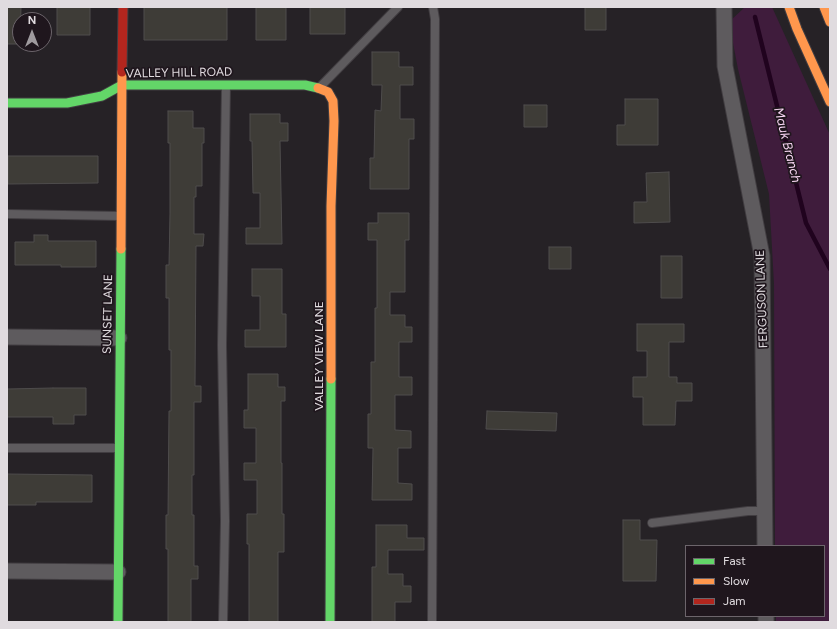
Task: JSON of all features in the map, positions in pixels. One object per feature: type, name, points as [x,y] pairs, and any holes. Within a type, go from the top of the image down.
[{"type":"street","name":"SUNSET LANE","points":[[118,622],[119,338],[123,7]]},
{"type":"street","name":"FERGUSON LANE","points":[[724,7],[725,66],[762,256],[766,545]]},
{"type":"street","points":[[789,7],[797,29],[830,102]]},
{"type":"street","points":[[824,7],[830,22]]},
{"type":"street","name":"VALLEY HILL ROAD","points":[[7,103],[67,103],[102,96],[122,85],[305,85],[319,88],[328,92]]},
{"type":"street","name":"VALLEY VIEW LANE","points":[[328,92],[333,101],[334,121],[331,206],[330,622]]},
{"type":"street","points":[[7,337],[119,338]]},
{"type":"street","points":[[7,571],[118,572]]},
{"type":"lane","points":[[319,88],[398,7]]},
{"type":"lane","points":[[432,622],[435,50],[435,20],[433,7]]},
{"type":"lane","points":[[223,622],[225,521],[222,345],[226,85]]},
{"type":"lane","points":[[7,214],[121,216]]},
{"type":"lane","points":[[7,448],[119,448]]},
{"type":"lane","points":[[652,522],[748,511],[765,512]]},
{"type":"shaded area","points":[[745,7],[772,7],[830,135],[830,622],[776,622],[776,617],[825,617],[825,545],[775,545],[774,284],[769,194],[738,69],[729,22]]},
{"type":"building","points":[[7,7],[21,7],[21,12],[12,12],[12,44],[7,44]]},
{"type":"building","points":[[57,7],[90,7],[90,35],[57,35]]},
{"type":"building","points":[[144,7],[227,7],[227,40],[144,40]]},
{"type":"building","points":[[256,7],[286,7],[286,40],[256,40]]},
{"type":"building","points":[[310,7],[345,7],[345,34],[310,34]]},
{"type":"building","points":[[585,7],[606,7],[606,30],[585,30]]},
{"type":"building","points":[[372,52],[399,52],[399,67],[413,67],[413,85],[400,85],[400,119],[414,119],[414,139],[409,139],[409,189],[370,189],[370,158],[374,158],[375,110],[381,111],[382,85],[372,85]]},
{"type":"building","points":[[625,99],[658,99],[658,145],[617,145],[617,125],[625,125]]},
{"type":"building","points":[[524,105],[547,105],[547,127],[524,127]]},
{"type":"building","points":[[168,111],[193,111],[193,128],[204,128],[204,143],[202,143],[202,186],[196,186],[196,197],[194,197],[194,234],[204,234],[203,246],[196,246],[195,386],[201,386],[201,402],[194,402],[194,475],[192,475],[192,515],[194,515],[194,566],[198,566],[198,579],[191,579],[191,622],[168,622],[168,549],[166,549],[166,515],[168,515],[171,350],[169,350],[169,298],[166,298],[166,265],[169,265],[170,213],[170,143],[168,143]]},
{"type":"building","points":[[250,114],[280,114],[280,123],[288,123],[288,141],[280,141],[282,244],[246,244],[246,228],[260,228],[260,193],[253,193]]},
{"type":"building","points":[[8,156],[98,156],[98,183],[8,184]]},
{"type":"building","points":[[669,172],[670,222],[634,223],[634,202],[647,202],[646,173]]},
{"type":"building","points":[[378,213],[409,213],[409,240],[405,240],[405,292],[390,292],[390,315],[405,315],[405,327],[412,327],[412,342],[399,342],[399,377],[412,377],[412,395],[395,395],[395,430],[411,431],[411,448],[398,448],[398,483],[412,484],[412,500],[372,500],[373,448],[368,448],[368,414],[371,414],[371,362],[375,362],[377,240],[368,240],[368,223],[378,223]]},
{"type":"building","points":[[34,235],[48,235],[48,241],[96,241],[96,267],[15,265],[15,242],[34,242]]},
{"type":"building","points":[[549,247],[571,247],[571,269],[549,269]]},
{"type":"building","points":[[661,256],[682,256],[682,298],[661,298]]},
{"type":"building","points":[[252,269],[282,269],[282,314],[286,314],[286,347],[245,347],[245,330],[260,330],[260,296],[252,296]]},
{"type":"building","points":[[637,324],[684,324],[684,342],[669,342],[669,377],[677,377],[677,383],[692,383],[692,401],[676,401],[675,425],[643,425],[643,397],[633,397],[633,377],[647,377],[647,351],[637,351]]},
{"type":"building","points":[[248,374],[278,374],[278,387],[285,387],[285,401],[281,401],[282,514],[284,514],[284,552],[278,552],[278,622],[249,622],[249,544],[247,544],[247,514],[257,514],[257,480],[244,480],[244,463],[256,463],[256,428],[244,428],[244,410],[248,410]]},
{"type":"building","points":[[86,388],[86,415],[74,415],[74,424],[53,424],[53,417],[7,417],[7,389]]},
{"type":"building","points":[[487,411],[557,413],[556,431],[486,429]]},
{"type":"building","points":[[7,474],[92,475],[92,502],[36,502],[36,505],[7,505]]},
{"type":"building","points":[[623,520],[640,520],[640,540],[657,540],[656,581],[623,581]]},
{"type":"building","points":[[376,525],[407,525],[407,538],[424,538],[424,550],[388,550],[388,574],[403,574],[403,586],[411,586],[411,602],[395,602],[395,622],[372,622],[372,567],[376,567]]},
{"type":"waterway","name":"Mauk Branch","points":[[755,17],[806,223],[830,269]]},
{"type":"traffic: fast","points":[[7,103],[67,103],[102,96],[122,85],[305,85],[318,88]]},
{"type":"traffic: fast","points":[[118,622],[121,249]]},
{"type":"traffic: fast","points":[[330,622],[331,379]]},
{"type":"traffic: slow","points":[[789,7],[797,29],[830,102]]},
{"type":"traffic: slow","points":[[824,7],[830,22]]},
{"type":"traffic: slow","points":[[121,249],[122,72]]},
{"type":"traffic: slow","points":[[318,88],[328,92],[333,101],[334,121],[331,206],[331,379]]},
{"type":"traffic: jam","points":[[122,72],[123,7]]}]
